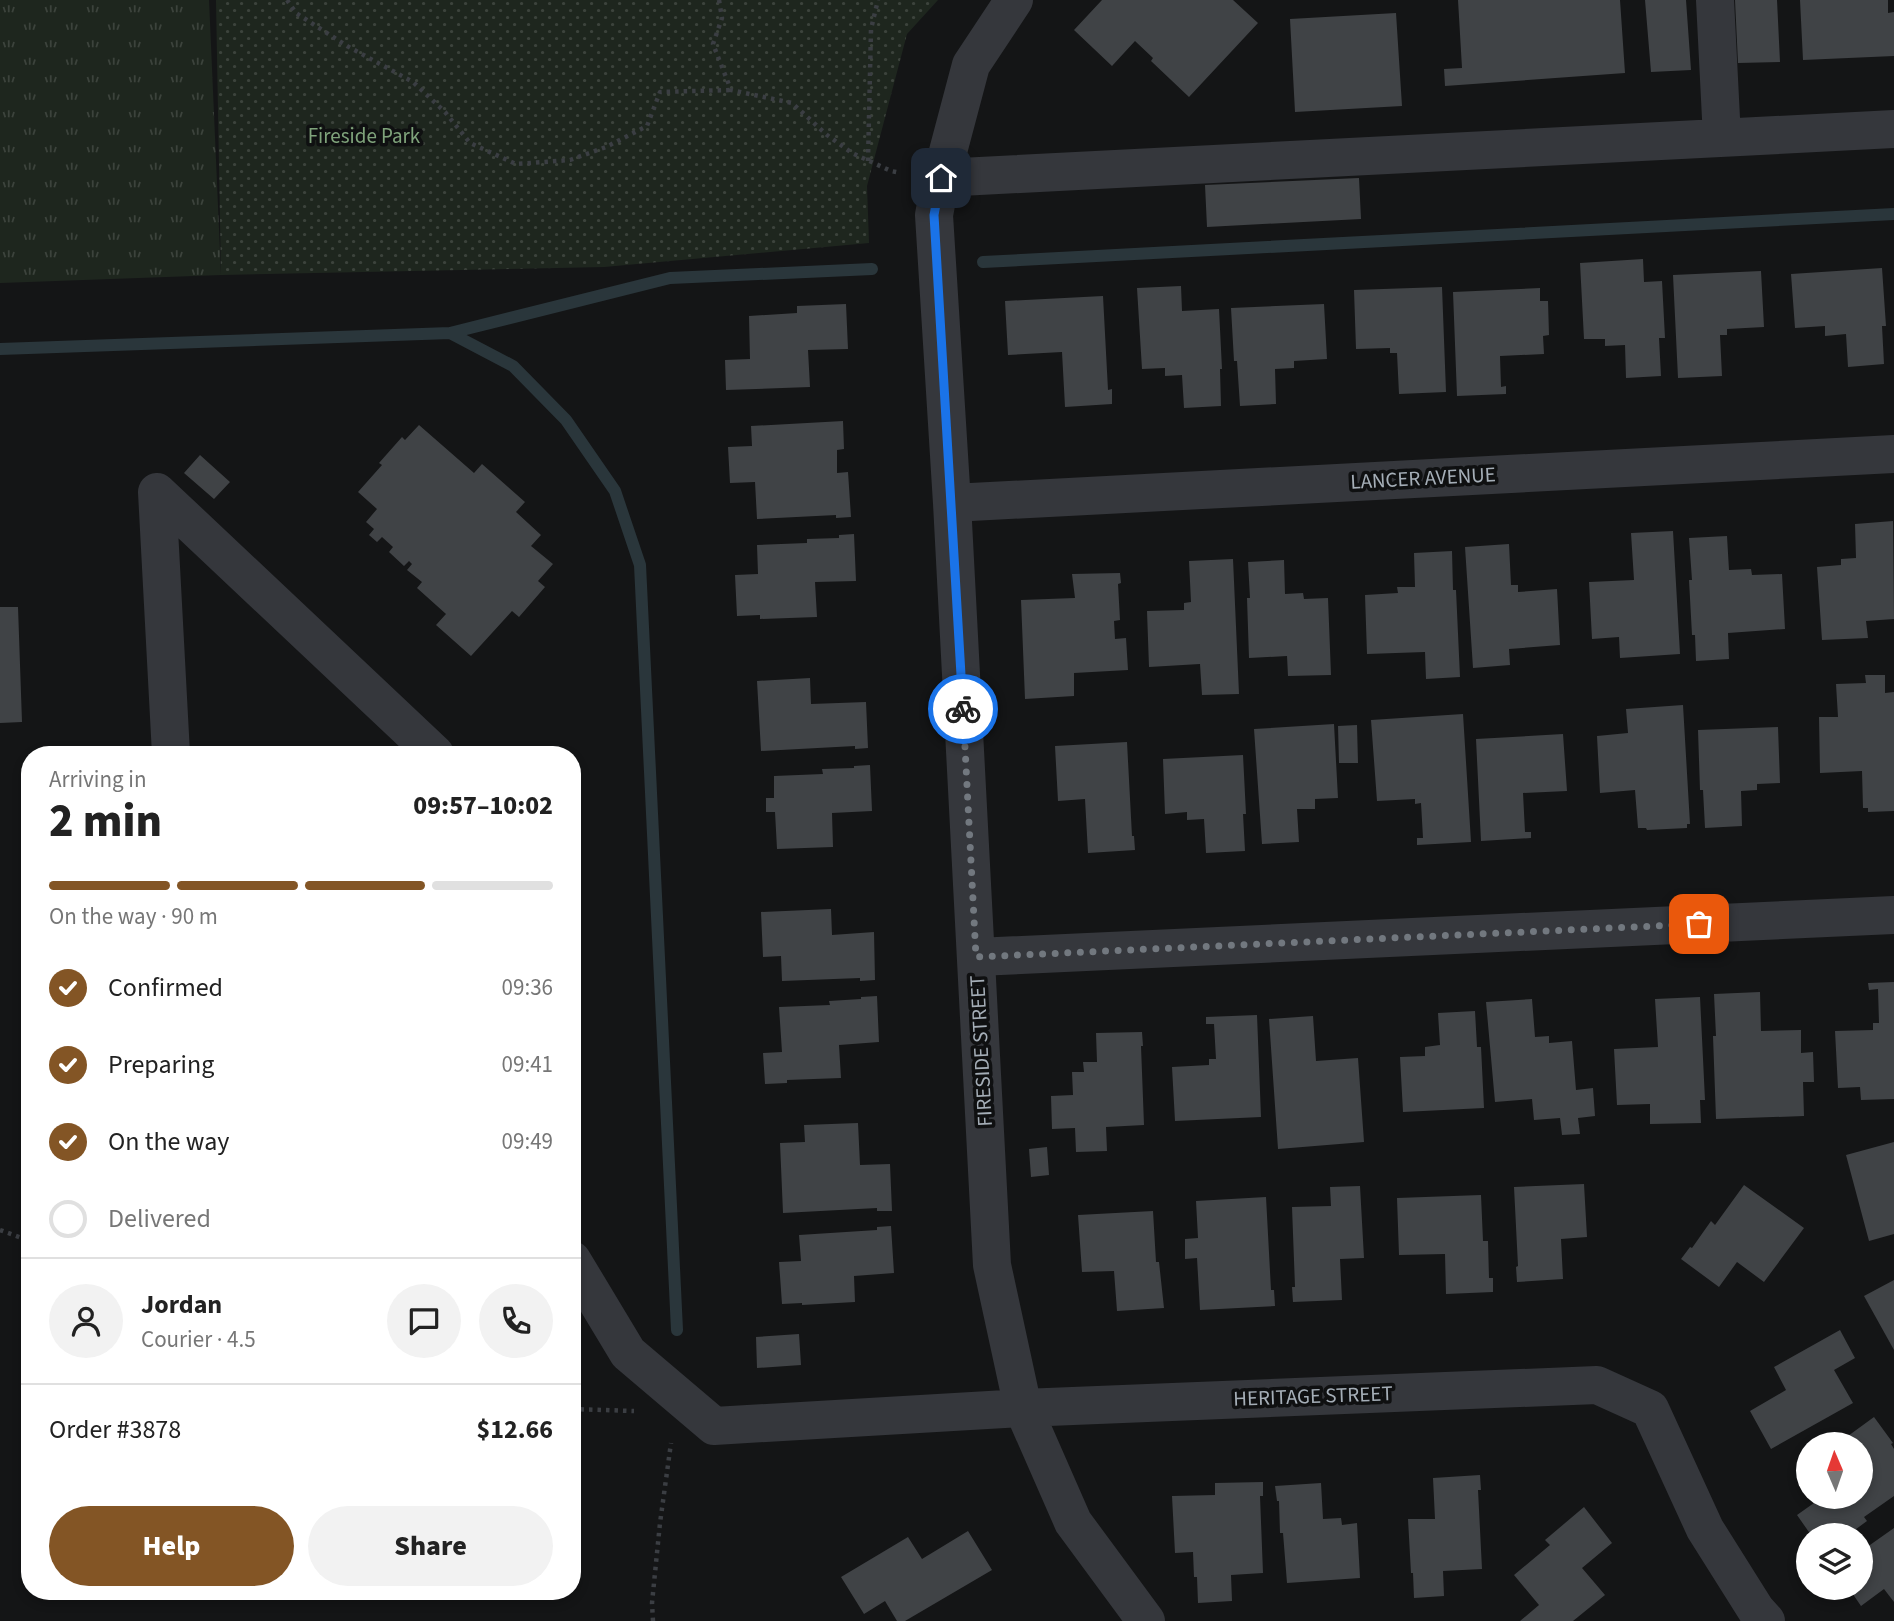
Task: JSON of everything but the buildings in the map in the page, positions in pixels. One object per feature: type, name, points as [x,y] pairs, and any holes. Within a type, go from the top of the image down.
[{"type":"street","name":"FIRESIDE STREET","points":[[1014,0],[971,65],[934,215],[992,1265],[1023,1408],[1073,1522],[1146,1621]]},
{"type":"street","points":[[1715,0],[1722,138]]},
{"type":"street","points":[[941,178],[1894,129]]},
{"type":"street","name":"LANCER AVENUE","points":[[952,503],[1894,454]]},
{"type":"street","points":[[171,746],[157,492],[427,746]]},
{"type":"street","points":[[976,957],[1894,915]]},
{"type":"street","points":[[581,1275],[628,1353],[670,1389]]},
{"type":"street","name":"HERITAGE STREET","points":[[670,1389],[714,1426],[1023,1408],[1597,1385],[1650,1409],[1706,1529],[1756,1610],[1766,1621]]},
{"type":"path","points":[[287,0],[296,13],[347,46],[413,82],[445,112],[470,142],[516,164],[570,160],[606,147],[647,126],[660,92],[731,90],[792,103],[827,135],[852,153],[891,171],[941,178]]},
{"type":"path","points":[[719,0],[722,18],[713,44],[731,90]]},
{"type":"path","points":[[868,161],[871,29],[878,0]]},
{"type":"path","points":[[0,1230],[21,1238]]},
{"type":"path","points":[[653,1621],[652,1603],[660,1523],[672,1449],[670,1389]]},
{"type":"green space","points":[[0,0],[209,0],[221,275],[0,283]]},
{"type":"green space","name":"Fireside Park","points":[[216,0],[938,0],[907,34],[867,186],[869,243],[604,267],[221,275]]},
{"type":"waterway","points":[[983,262],[1894,214]]},
{"type":"waterway","points":[[0,349],[450,333],[670,278],[872,269]]},
{"type":"waterway","points":[[450,333],[513,366],[566,420],[615,491],[640,565],[677,1330]]},
{"type":"way so far","points":[[963,709],[976,957],[1699,924]]},
{"type":"route","points":[[941,178],[934,215],[963,709]]}]
